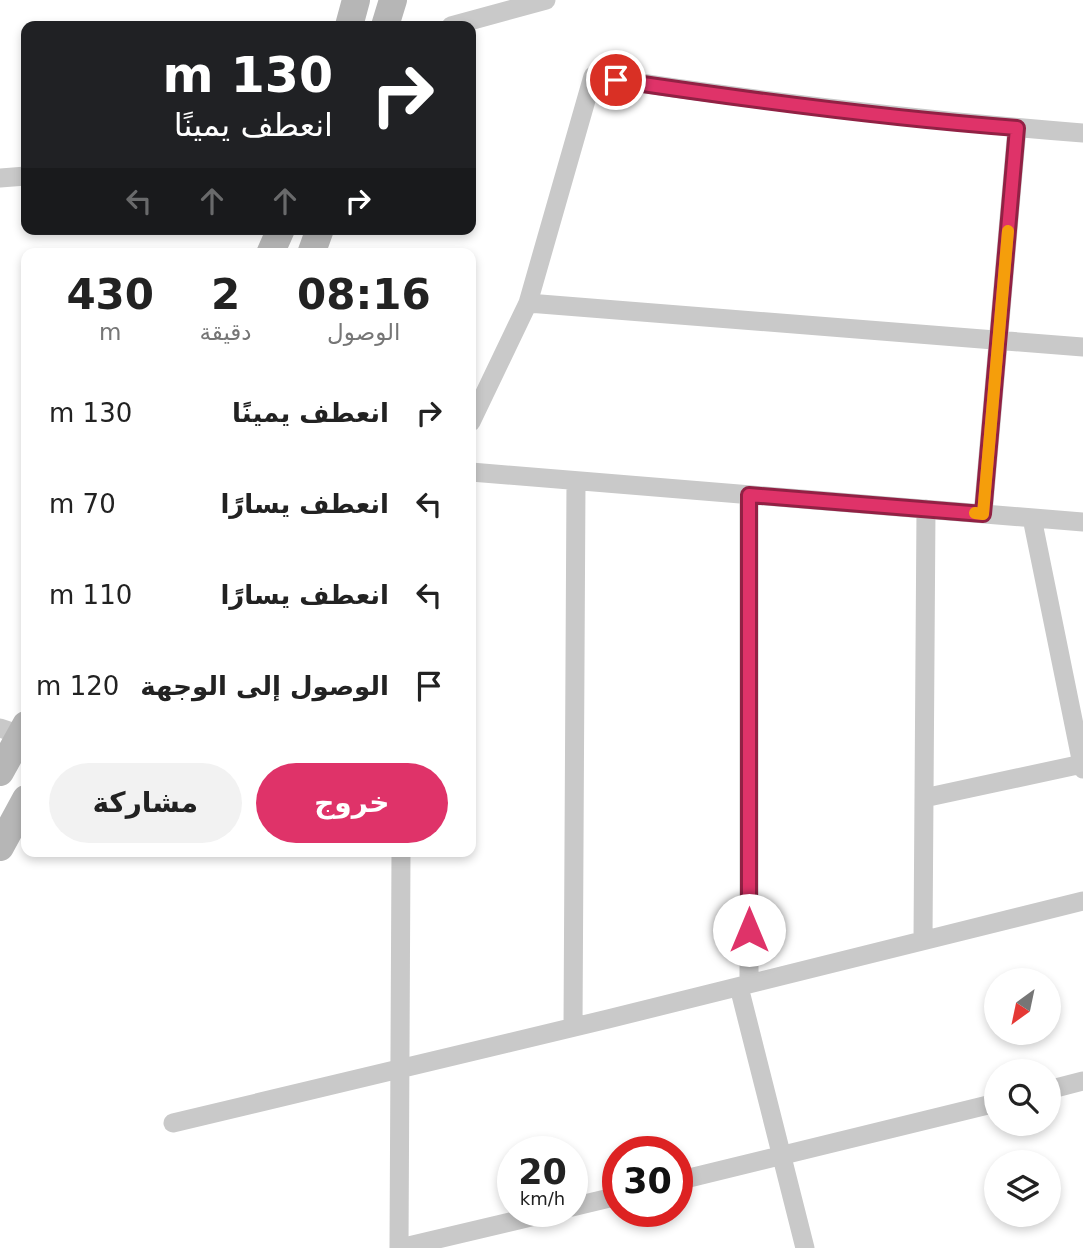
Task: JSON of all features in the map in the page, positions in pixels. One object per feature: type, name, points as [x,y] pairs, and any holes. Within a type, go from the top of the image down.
[{"type":"main road","points":[[350,21],[356,0]]},
{"type":"main road","points":[[387,21],[393,0]]},
{"type":"main road","points":[[0,772],[16,730]]},
{"type":"main road","points":[[0,847],[21,808]]},
{"type":"street","points":[[469,21],[546,0]]},
{"type":"street","points":[[476,412],[528,303],[593,76],[708,94],[962,124],[1083,133]]},
{"type":"street","points":[[983,514],[1017,128]]},
{"type":"street","points":[[0,178],[21,176]]},
{"type":"street","points":[[528,303],[1083,346]]},
{"type":"street","points":[[476,472],[1083,522]]},
{"type":"street","points":[[573,1027],[576,481]]},
{"type":"street","points":[[749,495],[744,985],[805,1248]]},
{"type":"street","points":[[923,940],[926,509]]},
{"type":"street","points":[[924,799],[1083,767],[1032,518]]},
{"type":"street","points":[[401,857],[400,1248],[497,1225]]},
{"type":"street","points":[[173,1123],[1083,901]]},
{"type":"street","points":[[1061,1087],[1083,1082]]},
{"type":"street","points":[[693,1177],[984,1106]]},
{"type":"slow traffic","points":[[975,513],[983,514],[1008,231]]},
{"type":"route","points":[[616,80],[708,94],[1017,128],[983,514],[749,495],[749,930]]}]
